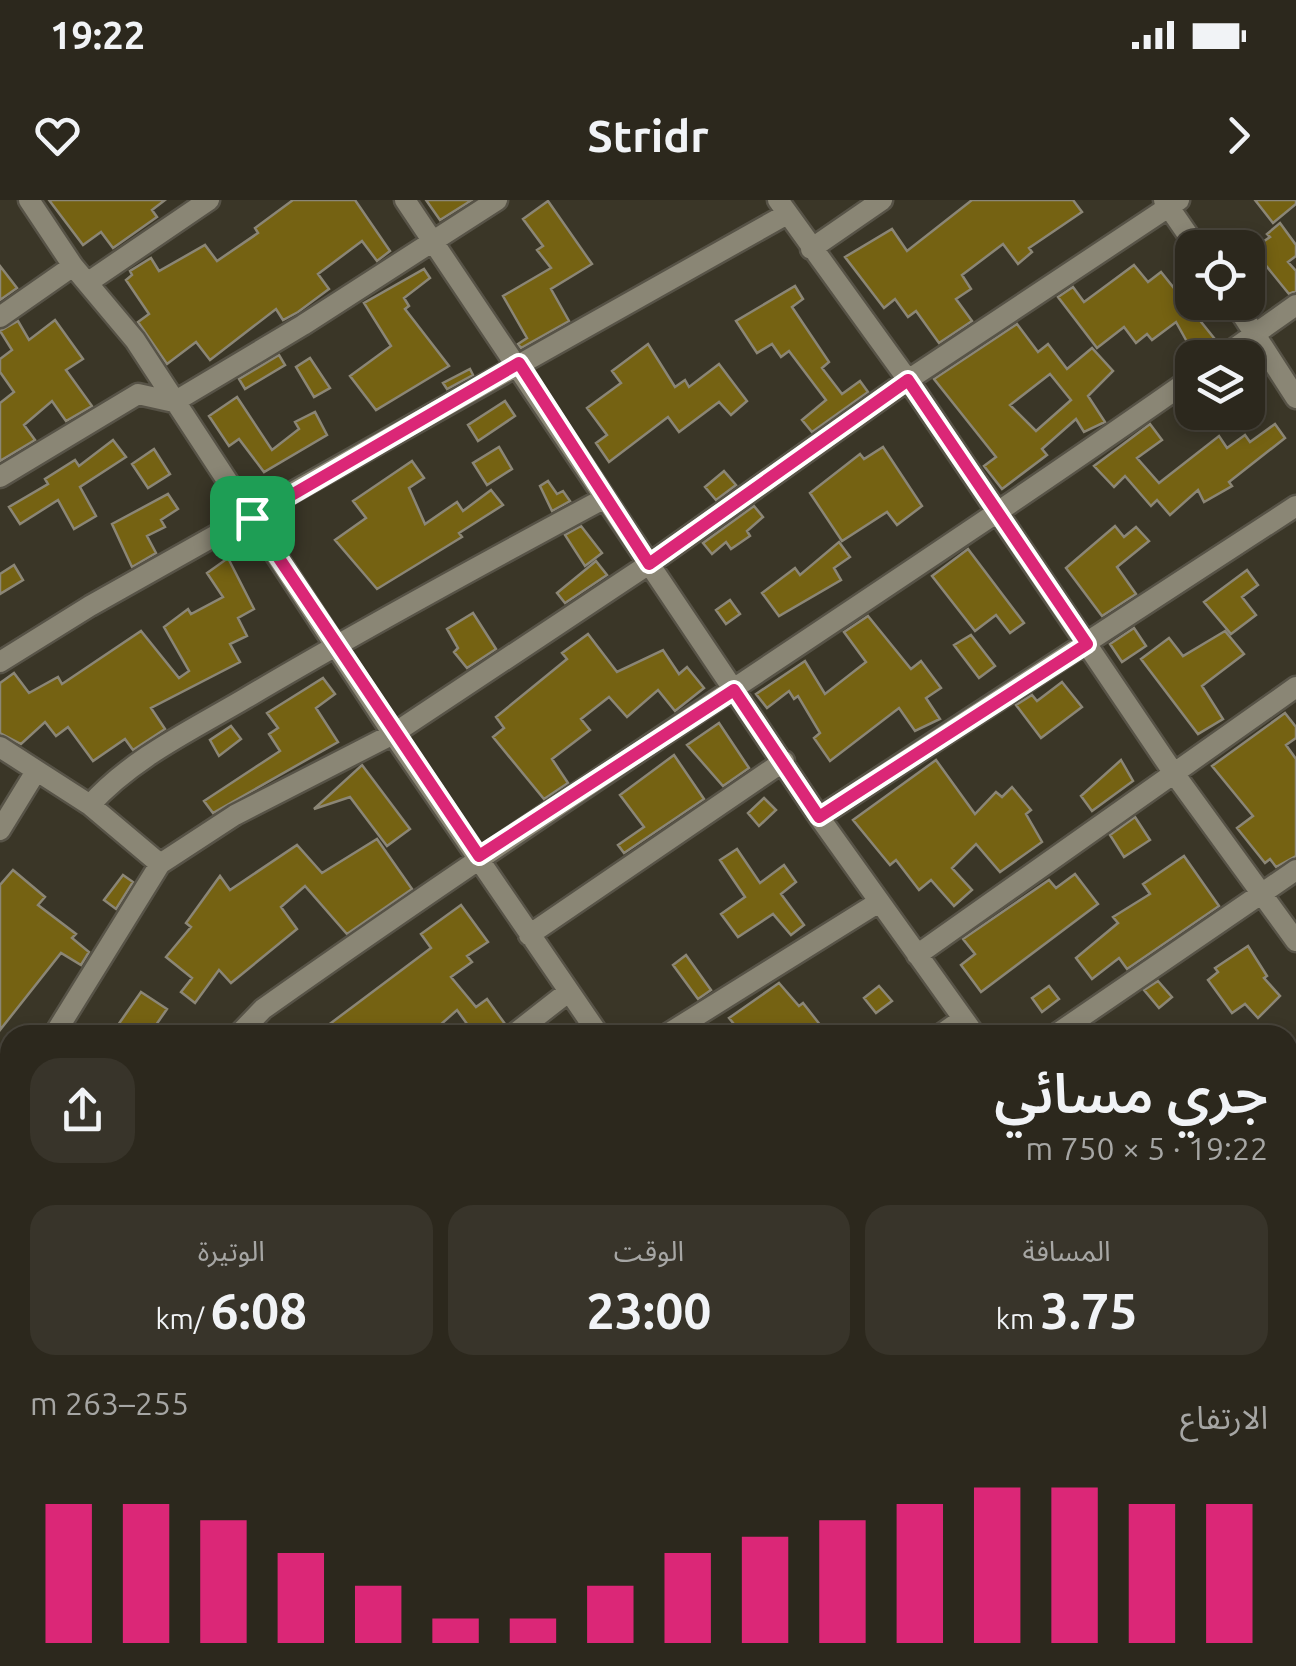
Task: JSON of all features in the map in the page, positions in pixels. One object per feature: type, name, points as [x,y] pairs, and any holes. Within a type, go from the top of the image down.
[{"type":"street","points":[[29,200],[174,402],[338,644],[393,734],[592,1025]]},
{"type":"street","points":[[90,281],[209,200]]},
{"type":"street","points":[[405,200],[519,363],[819,817],[968,1025]]},
{"type":"street","points":[[0,477],[138,394],[174,402],[303,325],[496,200]]},
{"type":"street","points":[[811,249],[882,200]]},
{"type":"street","points":[[60,1025],[160,864],[235,815],[393,734],[649,564],[908,380],[1171,202],[1187,230]]},
{"type":"street","points":[[0,662],[90,606],[252,518],[783,207],[1000,513],[1173,772],[1296,941]]},
{"type":"street","points":[[0,317],[73,266]]},
{"type":"street","points":[[1246,340],[1296,305]]},
{"type":"street","points":[[1246,320],[1296,398]]},
{"type":"street","points":[[248,1025],[263,1009],[479,856],[1000,513],[1175,390]]},
{"type":"street","points":[[90,805],[117,776],[338,644],[605,498]]},
{"type":"street","points":[[819,817],[1296,506]]},
{"type":"street","points":[[918,955],[1296,687]]},
{"type":"street","points":[[0,747],[90,805],[160,864]]},
{"type":"street","points":[[529,935],[784,761]]},
{"type":"street","points":[[0,830],[35,773]]},
{"type":"street","points":[[1070,1025],[1296,870]]},
{"type":"street","points":[[682,1025],[879,902]]},
{"type":"street","points":[[526,1025],[568,992]]},
{"type":"building","points":[[49,200],[165,200],[152,210],[157,217],[113,248],[101,232],[83,245]]},
{"type":"building","points":[[293,200],[355,200],[390,251],[377,261],[362,241],[318,274],[329,289],[298,312],[283,320],[276,309],[210,360],[196,342],[167,364],[138,322],[149,314],[126,280],[132,275],[130,271],[151,258],[159,271],[205,245],[217,261],[258,233],[255,228]]},
{"type":"building","points":[[426,200],[472,200],[440,220]]},
{"type":"building","points":[[972,200],[1073,200],[1082,212],[1029,248],[1032,252],[1018,264],[1003,244],[962,275],[971,289],[956,299],[972,321],[939,343],[916,311],[908,317],[895,299],[884,308],[845,257],[892,229],[907,251]]},
{"type":"building","points":[[1255,200],[1296,200],[1296,204],[1273,223]]},
{"type":"building","points":[[548,201],[592,264],[551,289],[569,321],[521,348],[518,344],[527,338],[503,296],[551,268],[537,250],[543,246],[523,219]]},
{"type":"building","points":[[1280,223],[1296,245],[1296,256],[1288,262],[1296,271],[1296,291],[1289,294],[1265,264],[1265,240],[1270,237],[1267,234]]},
{"type":"building","points":[[1134,265],[1148,282],[1161,272],[1175,289],[1175,320],[1200,320],[1216,340],[1186,340],[1176,322],[1152,340],[1147,334],[1136,343],[1124,327],[1097,348],[1058,297],[1073,287],[1084,302]]},
{"type":"building","points":[[0,266],[17,288],[0,300]]},
{"type":"building","points":[[424,269],[430,278],[404,298],[409,306],[405,309],[449,366],[376,410],[350,376],[391,346],[364,303]]},
{"type":"building","points":[[795,286],[803,299],[792,307],[829,362],[822,368],[842,394],[860,381],[868,392],[812,432],[802,420],[826,400],[789,351],[781,357],[772,344],[757,353],[736,321]]},
{"type":"building","points":[[55,320],[83,359],[66,370],[92,406],[66,421],[52,401],[24,425],[35,440],[0,461],[0,403],[14,392],[0,372],[0,359],[12,350],[0,331],[18,321],[29,340]]},
{"type":"building","points":[[1017,324],[1038,352],[1048,344],[1067,369],[1092,348],[1113,371],[1088,396],[1105,422],[1084,432],[1076,419],[1042,449],[1047,455],[1002,489],[984,466],[996,457],[934,379]],"holes":[[[1050,374],[1071,400],[1036,431],[1010,405]]]},
{"type":"building","points":[[648,344],[675,387],[685,380],[689,387],[719,364],[747,401],[731,415],[719,402],[679,432],[668,417],[609,462],[596,443],[607,435],[587,408],[621,383],[612,371]]},
{"type":"building","points":[[279,355],[285,365],[245,389],[239,379]]},
{"type":"building","points":[[310,358],[330,388],[314,397],[296,367]]},
{"type":"building","points":[[470,369],[473,375],[447,389],[443,383]]},
{"type":"building","points":[[237,397],[272,450],[299,429],[295,422],[315,412],[327,435],[264,472],[239,439],[229,446],[209,416]]},
{"type":"building","points":[[505,401],[515,416],[478,441],[468,425]]},
{"type":"building","points":[[1150,424],[1162,440],[1137,458],[1159,483],[1219,436],[1227,448],[1245,435],[1250,442],[1275,424],[1285,438],[1229,482],[1232,486],[1204,502],[1198,490],[1170,515],[1157,500],[1151,506],[1125,476],[1114,487],[1094,466]]},
{"type":"building","points":[[113,440],[126,457],[80,487],[96,516],[74,529],[58,500],[20,524],[9,507],[48,484],[45,479],[75,460],[79,466]]},
{"type":"building","points":[[499,447],[512,469],[487,485],[473,463]]},
{"type":"building","points":[[883,447],[922,506],[897,525],[887,512],[842,541],[810,493],[860,454],[864,459]]},
{"type":"building","points":[[154,449],[170,474],[148,488],[132,464]]},
{"type":"building","points":[[412,461],[424,478],[409,488],[425,524],[457,502],[463,511],[491,490],[503,505],[459,533],[462,537],[377,589],[335,540],[366,518],[353,501]]},
{"type":"building","points":[[724,471],[736,485],[716,500],[705,487]]},
{"type":"building","points":[[548,481],[557,494],[563,491],[570,501],[552,511],[540,486]]},
{"type":"building","points":[[168,494],[178,509],[161,520],[165,527],[147,536],[156,553],[132,567],[112,524]]},
{"type":"building","points":[[754,506],[763,517],[747,531],[750,536],[731,549],[726,542],[712,554],[703,543]]},
{"type":"building","points":[[581,526],[602,553],[585,566],[565,535]]},
{"type":"building","points":[[1115,526],[1124,537],[1136,527],[1149,541],[1117,567],[1136,594],[1102,616],[1066,568]]},
{"type":"building","points":[[839,542],[850,557],[834,568],[841,580],[779,616],[762,593],[795,568],[800,575]]},
{"type":"building","points":[[968,549],[1024,623],[1010,633],[996,615],[975,631],[932,576]]},
{"type":"building","points":[[228,558],[254,609],[238,618],[247,636],[230,644],[240,662],[151,708],[165,729],[133,750],[125,739],[93,761],[68,727],[56,736],[45,722],[21,744],[0,733],[0,683],[14,673],[29,693],[58,677],[62,684],[141,631],[179,678],[189,671],[164,627],[188,609],[191,614],[223,597],[207,573]]},
{"type":"building","points":[[596,561],[607,575],[565,603],[557,593]]},
{"type":"building","points":[[14,565],[23,580],[0,594],[0,574]]},
{"type":"building","points":[[1247,570],[1258,585],[1242,597],[1256,615],[1231,634],[1204,602]]},
{"type":"building","points":[[730,600],[740,614],[726,624],[716,610]]},
{"type":"building","points":[[473,613],[496,649],[467,668],[454,652],[458,648],[447,629]]},
{"type":"building","points":[[868,616],[911,669],[921,661],[941,688],[926,698],[940,719],[915,731],[899,708],[830,761],[814,738],[820,733],[798,696],[794,699],[789,691],[767,708],[756,694],[805,661],[825,694],[866,662],[844,632]]},
{"type":"building","points":[[1134,628],[1146,646],[1122,662],[1110,644]]},
{"type":"building","points":[[1225,631],[1244,654],[1202,686],[1223,719],[1198,734],[1141,659],[1169,638],[1183,656]]},
{"type":"building","points":[[588,634],[617,672],[663,650],[679,674],[687,667],[704,688],[675,711],[658,690],[627,717],[609,697],[581,719],[590,730],[552,759],[568,783],[544,799],[493,737],[504,728],[496,717],[567,659],[562,653]]},
{"type":"building","points":[[971,635],[995,666],[979,678],[954,645]]},
{"type":"building","points":[[323,678],[335,694],[316,708],[338,742],[213,813],[204,801],[280,751],[269,734],[278,728],[267,713]]},
{"type":"building","points":[[1062,682],[1082,707],[1041,738],[1016,705],[1032,695],[1037,701]]},
{"type":"building","points":[[1285,713],[1296,727],[1296,738],[1286,745],[1296,759],[1296,856],[1276,867],[1270,859],[1265,863],[1237,828],[1253,816],[1212,766]]},
{"type":"building","points":[[719,723],[749,768],[723,786],[687,745]]},
{"type":"building","points":[[231,726],[241,739],[219,756],[210,740]]},
{"type":"building","points":[[674,755],[704,799],[624,853],[618,845],[644,827],[620,795]]},
{"type":"building","points":[[936,760],[975,814],[996,792],[1002,797],[1012,787],[1031,810],[1026,814],[1042,842],[1000,872],[976,844],[952,868],[972,890],[954,906],[931,880],[919,890],[896,860],[890,865],[853,820]]},
{"type":"building","points":[[1121,760],[1133,781],[1092,811],[1081,796]]},
{"type":"building","points":[[362,765],[410,829],[387,846],[350,797],[314,809]]},
{"type":"building","points":[[764,798],[776,810],[759,826],[748,813]]},
{"type":"building","points":[[1135,817],[1150,840],[1124,857],[1110,835]]},
{"type":"building","points":[[377,839],[412,889],[347,934],[305,886],[281,907],[297,929],[231,983],[219,970],[195,1003],[181,992],[192,978],[166,957],[191,927],[186,923],[220,876],[230,890],[297,845],[322,873]]},
{"type":"building","points":[[737,849],[760,883],[784,865],[796,882],[781,894],[804,925],[791,935],[773,914],[738,937],[721,914],[745,897],[720,860]]},
{"type":"building","points":[[1184,856],[1219,906],[1127,969],[1119,958],[1092,979],[1076,958],[1118,923],[1113,917],[1150,894],[1143,884]]},
{"type":"building","points":[[13,870],[45,897],[38,905],[76,934],[72,938],[89,952],[81,965],[61,953],[4,1025],[0,1025],[0,885]]},
{"type":"building","points":[[1075,874],[1098,904],[981,992],[961,965],[975,954],[963,939],[1049,880],[1056,888]]},
{"type":"building","points":[[123,875],[133,882],[116,909],[104,900]]},
{"type":"building","points":[[461,905],[488,942],[467,956],[472,962],[451,977],[476,1007],[487,999],[505,1025],[468,1025],[457,1010],[440,1025],[328,1025],[431,948],[421,934]]},
{"type":"building","points":[[1248,946],[1267,976],[1264,978],[1280,996],[1258,1018],[1245,1004],[1232,1013],[1208,980],[1218,972],[1215,968]]},
{"type":"building","points":[[686,955],[711,990],[698,999],[673,965]]},
{"type":"building","points":[[1158,981],[1172,997],[1159,1008],[1144,990]]},
{"type":"building","points":[[779,983],[799,1006],[803,1003],[820,1025],[735,1025],[729,1018]]},
{"type":"building","points":[[879,986],[892,1001],[876,1013],[864,998]]},
{"type":"building","points":[[1049,986],[1059,999],[1042,1012],[1032,998]]},
{"type":"building","points":[[141,992],[167,1009],[156,1025],[118,1025]]},
{"type":"route","points":[[519,363],[649,564],[908,380],[1087,644],[819,817],[734,690],[479,856],[393,734],[338,644],[252,518],[519,363]]}]
